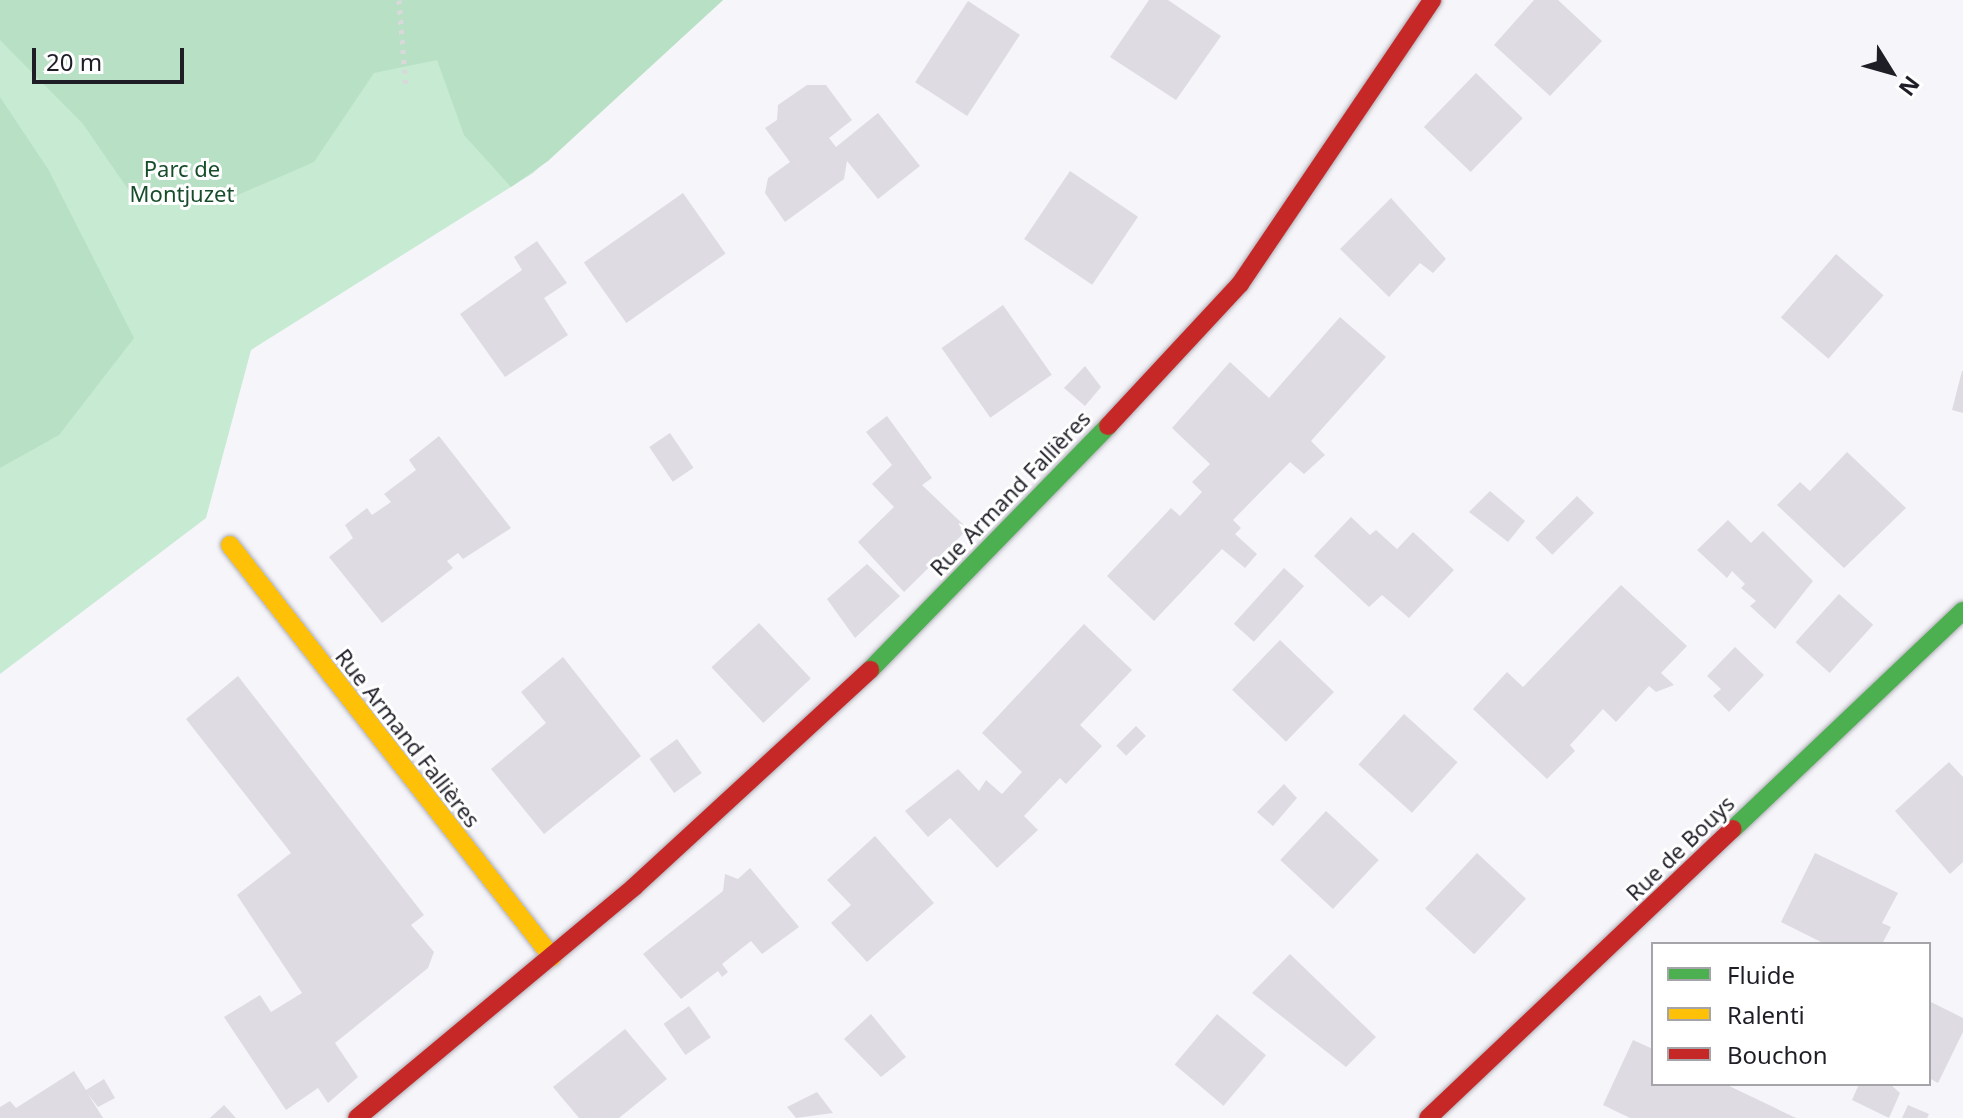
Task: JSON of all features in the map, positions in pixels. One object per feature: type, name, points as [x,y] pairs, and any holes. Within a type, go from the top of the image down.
[{"type":"street","name":"Rue Armand Fallières","points":[[357,1118],[451,1035],[552,957],[863,677],[1186,344],[1240,284],[1432,0]]},
{"type":"street","name":"Rue Armand Fallières","points":[[230,545],[552,957]]},
{"type":"street","name":"Rue de Bouys","points":[[1428,1118],[1963,611]]},
{"type":"path","points":[[399,0],[406,88]]},
{"type":"green space","name":"Parc de Montjuzet","points":[[0,0],[723,0],[533,173],[251,350],[206,518],[0,674]]},
{"type":"green space","points":[[0,0],[723,0],[548,161],[511,187],[464,135],[437,60],[374,73],[314,162],[233,197],[130,192],[83,124],[0,40]]},
{"type":"green space","points":[[0,97],[48,169],[134,338],[59,435],[0,468]]},
{"type":"building","points":[[1149,0],[1168,0],[1221,36],[1176,100],[1110,57]]},
{"type":"building","points":[[1534,0],[1558,0],[1602,41],[1550,96],[1494,45]]},
{"type":"building","points":[[968,1],[1020,35],[967,116],[915,82]]},
{"type":"building","points":[[1476,73],[1523,118],[1471,172],[1424,127]]},
{"type":"building","points":[[807,85],[826,85],[852,120],[829,138],[836,147],[878,113],[920,166],[878,199],[847,161],[844,179],[785,222],[765,193],[768,178],[790,162],[765,128],[777,120],[778,105]]},
{"type":"building","points":[[1070,171],[1138,217],[1092,285],[1024,239]]},
{"type":"building","points":[[683,193],[725,254],[626,323],[584,262]]},
{"type":"building","points":[[1391,198],[1446,259],[1433,273],[1420,263],[1389,297],[1340,249]]},
{"type":"building","points":[[537,241],[567,283],[544,298],[568,335],[505,377],[460,314],[522,270],[514,257]]},
{"type":"building","points":[[1836,254],[1884,295],[1828,359],[1781,317]]},
{"type":"building","points":[[1003,305],[1052,375],[990,418],[942,348]]},
{"type":"building","points":[[1340,317],[1386,357],[1311,441],[1325,455],[1304,474],[1290,462],[1233,520],[1241,528],[1235,534],[1257,554],[1245,568],[1222,549],[1154,621],[1107,576],[1171,508],[1180,516],[1202,492],[1192,482],[1210,464],[1172,428],[1230,362],[1269,398]]},
{"type":"building","points":[[1085,366],[1101,387],[1085,406],[1064,388]]},
{"type":"building","points":[[1963,371],[1963,413],[1952,410]]},
{"type":"building","points":[[887,416],[932,478],[922,485],[968,529],[904,592],[858,542],[894,507],[872,484],[892,465],[866,432]]},
{"type":"building","points":[[670,433],[693,468],[673,482],[649,447]]},
{"type":"building","points":[[439,436],[511,528],[463,559],[458,553],[447,561],[453,568],[382,623],[329,557],[353,538],[345,525],[367,508],[372,515],[391,502],[384,494],[416,470],[409,460]]},
{"type":"building","points":[[1847,452],[1906,508],[1844,568],[1777,505],[1800,482],[1810,491]]},
{"type":"building","points":[[1490,491],[1525,521],[1508,542],[1469,512]]},
{"type":"building","points":[[1577,496],[1594,513],[1552,555],[1535,538]]},
{"type":"building","points":[[1351,517],[1370,535],[1376,530],[1397,549],[1413,532],[1454,570],[1409,618],[1382,595],[1369,607],[1314,556]]},
{"type":"building","points":[[1728,520],[1751,543],[1763,531],[1813,581],[1775,629],[1750,606],[1756,601],[1741,588],[1745,584],[1732,571],[1727,578],[1697,550]]},
{"type":"building","points":[[867,564],[900,596],[855,638],[827,599]]},
{"type":"building","points":[[1284,568],[1304,586],[1254,642],[1234,624]]},
{"type":"building","points":[[1621,585],[1687,646],[1661,673],[1674,685],[1656,692],[1649,686],[1616,722],[1603,709],[1570,745],[1575,751],[1547,779],[1473,709],[1507,672],[1523,687]]},
{"type":"building","points":[[1839,594],[1873,625],[1830,673],[1796,642]]},
{"type":"building","points":[[759,623],[811,679],[763,723],[711,667]]},
{"type":"building","points":[[1084,624],[1132,670],[1080,725],[1102,746],[1066,784],[1060,778],[1024,816],[1038,830],[997,868],[950,818],[928,837],[905,811],[958,769],[979,791],[986,780],[1002,794],[1022,772],[982,733]]},
{"type":"building","points":[[1280,640],[1334,692],[1286,742],[1232,690]]},
{"type":"building","points":[[1735,647],[1764,675],[1729,712],[1713,696],[1721,689],[1707,676]]},
{"type":"building","points":[[563,657],[641,756],[544,834],[491,769],[546,723],[521,692]]},
{"type":"building","points":[[238,676],[424,915],[411,925],[434,952],[428,968],[335,1043],[358,1077],[328,1103],[318,1088],[286,1110],[224,1017],[260,995],[271,1012],[302,993],[237,895],[291,853],[186,719]]},
{"type":"building","points":[[1404,714],[1458,762],[1412,813],[1358,765]]},
{"type":"building","points":[[1136,726],[1146,736],[1126,756],[1116,746]]},
{"type":"building","points":[[677,739],[702,773],[674,793],[649,759]]},
{"type":"building","points":[[1949,762],[1963,777],[1963,862],[1950,874],[1895,811]]},
{"type":"building","points":[[1284,784],[1297,798],[1273,826],[1257,812]]},
{"type":"building","points":[[1326,811],[1379,860],[1333,909],[1280,860]]},
{"type":"building","points":[[875,836],[934,903],[867,962],[831,923],[851,905],[827,880]]},
{"type":"building","points":[[1477,853],[1526,899],[1474,954],[1425,909]]},
{"type":"building","points":[[1815,853],[1898,893],[1882,923],[1891,927],[1883,942],[1821,942],[1781,922]]},
{"type":"building","points":[[750,868],[799,927],[762,954],[751,941],[722,964],[728,972],[722,977],[718,971],[681,999],[643,954],[723,891],[725,874],[738,879]]},
{"type":"building","points":[[1290,954],[1376,1037],[1346,1067],[1252,993]]},
{"type":"building","points":[[1931,1002],[1963,1018],[1963,1032],[1938,1083],[1931,1079]]},
{"type":"building","points":[[689,1006],[711,1037],[685,1055],[664,1024]]},
{"type":"building","points":[[871,1014],[906,1057],[881,1077],[844,1039]]},
{"type":"building","points":[[1217,1014],[1266,1055],[1224,1106],[1175,1065]]},
{"type":"building","points":[[625,1029],[667,1079],[619,1118],[579,1118],[553,1087]]},
{"type":"building","points":[[1633,1040],[1651,1048],[1651,1086],[1729,1086],[1796,1118],[1630,1118],[1603,1105]]},
{"type":"building","points":[[74,1071],[86,1090],[104,1079],[115,1098],[98,1107],[88,1094],[103,1118],[0,1118],[0,1107],[10,1101],[16,1108]]},
{"type":"building","points":[[1858,1086],[1892,1086],[1900,1093],[1889,1118],[1852,1100]]},
{"type":"building","points":[[817,1092],[833,1113],[796,1118],[787,1107]]},
{"type":"building","points":[[224,1105],[236,1118],[210,1118]]},
{"type":"building","points":[[1908,1105],[1929,1114],[1927,1118],[1902,1118]]},
{"type":"traffic: fast","points":[[870,670],[1108,426]]},
{"type":"traffic: fast","points":[[1733,829],[1963,611]]},
{"type":"traffic: slow","points":[[230,545],[552,957]]},
{"type":"traffic: jam","points":[[1108,426],[1240,284],[1432,0]]},
{"type":"traffic: jam","points":[[357,1118],[634,887],[870,670]]},
{"type":"traffic: jam","points":[[1428,1118],[1733,829]]}]
